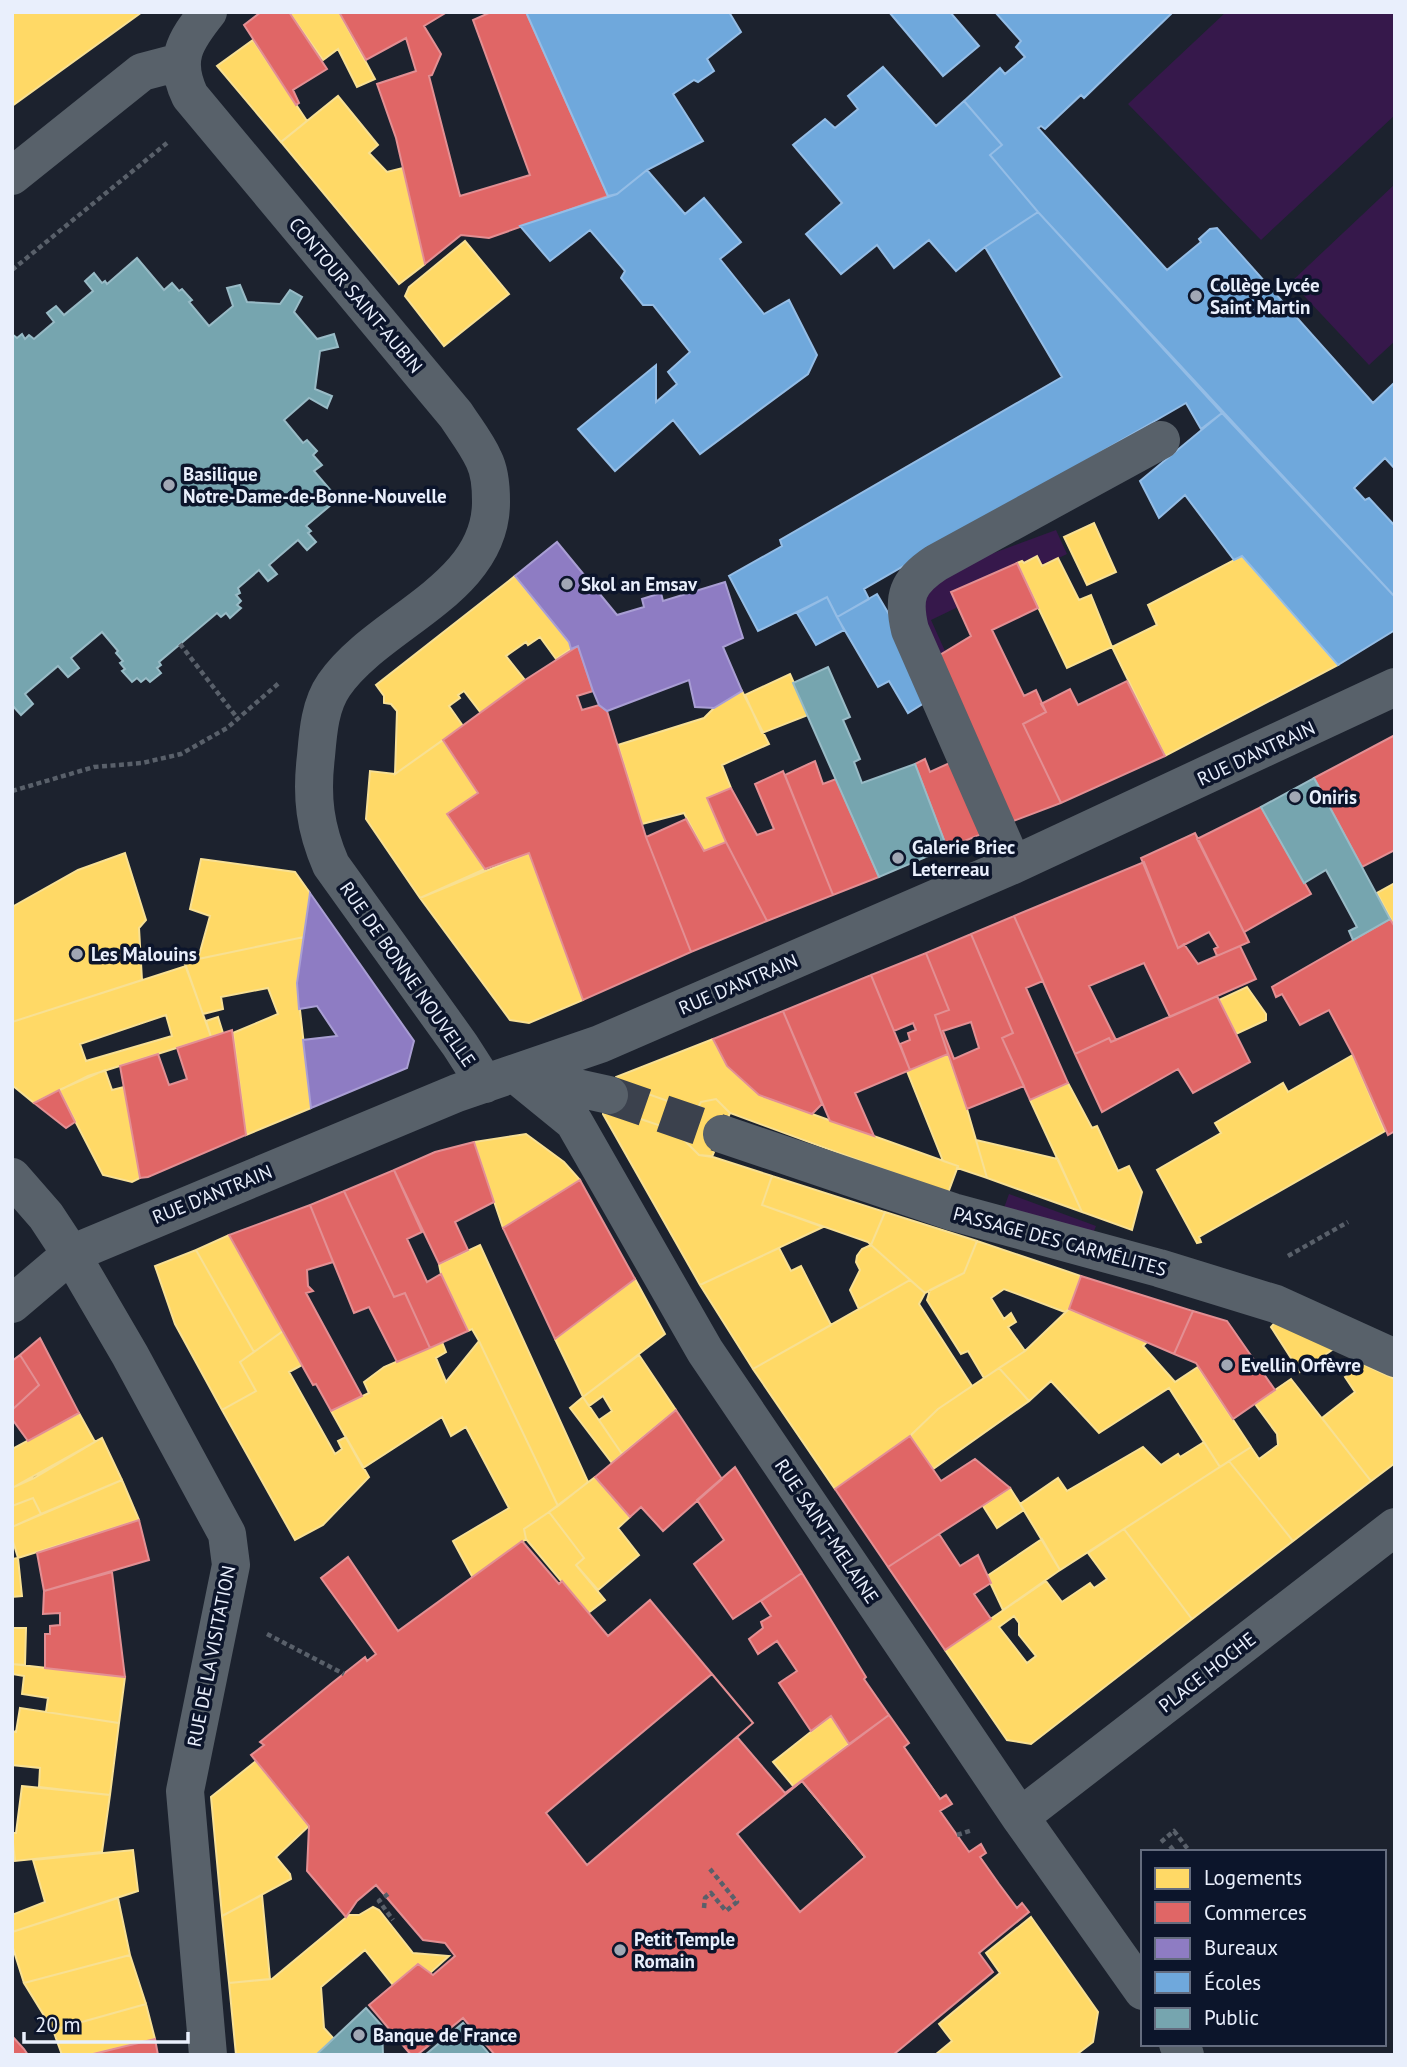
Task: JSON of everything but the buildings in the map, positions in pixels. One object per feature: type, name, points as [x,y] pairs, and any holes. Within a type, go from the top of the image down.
[{"type":"street","points":[[12,176],[142,72],[180,62],[195,28],[208,12]]},
{"type":"street","name":"CONTOUR SAINT-AUBIN","points":[[180,62],[181,78],[203,113],[456,415],[485,460],[491,486],[491,516],[483,544],[460,576],[361,653],[333,686],[319,721],[313,796],[318,831],[331,865]]},
{"type":"street","points":[[1013,865],[910,630],[905,609],[908,592],[921,573],[936,563],[1161,440]]},
{"type":"street","name":"RUE D'ANTRAIN","points":[[12,1304],[71,1254],[457,1093],[600,1044],[1013,865],[1395,687]]},
{"type":"street","name":"RUE DE BONNE NOUVELLE","points":[[331,865],[460,1045],[500,1079]]},
{"type":"street","points":[[500,1079],[609,1095]]},
{"type":"street","name":"RUE SAINT-MELAINE","points":[[500,1079],[574,1122],[705,1351],[1020,1817],[1141,1988]]},
{"type":"street","name":"PASSAGE DES CARMÉLITES","points":[[722,1134],[953,1212],[1159,1268],[1276,1304],[1395,1358]]},
{"type":"street","name":"RUE DE LA VISITATION","points":[[12,1177],[46,1216],[71,1254],[130,1355],[227,1534],[230,1565],[185,1791],[208,2055]]},
{"type":"street","name":"PLACE HOCHE","points":[[1020,1817],[1395,1527]]},
{"type":"path","points":[[12,270],[203,113]]},
{"type":"path","points":[[180,644],[238,719]]},
{"type":"path","points":[[12,790],[94,767],[142,763],[181,754],[227,728],[287,676]]},
{"type":"path","points":[[221,1611],[344,1674]]},
{"type":"path","points":[[1161,1842],[1174,1831],[1188,1850]]},
{"type":"path","points":[[1171,1846],[1174,1850]]},
{"type":"path","points":[[704,1908],[705,1898],[711,1893],[726,1911],[737,1902],[710,1869]]},
{"type":"path","points":[[388,1894],[379,1901],[393,1920]]},
{"type":"shaded area","points":[[1226,12],[1395,12],[1395,115],[1261,240],[1128,104]]},
{"type":"shaded area","points":[[1395,184],[1395,341],[1369,365],[1291,282]]},
{"type":"shaded area","points":[[1056,530],[1067,554],[1042,566],[1037,557],[1024,563],[1022,561],[951,592],[958,607],[931,620],[945,651],[935,658],[923,628],[924,597],[945,571]]},
{"type":"shaded area","points":[[1009,1194],[1096,1226],[1092,1236],[1004,1208]]},
{"type":"tunnel","points":[[609,1095],[722,1134]]},
{"type":"place","name":"Collège Lycée Saint Martin","points":[[1196,296]]},
{"type":"place","name":"Basilique Notre-Dame-de-Bonne-Nouvelle","points":[[169,485]]},
{"type":"place","name":"Skol an Emsav","points":[[567,584]]},
{"type":"place","name":"Oniris","points":[[1295,797]]},
{"type":"place","name":"Galerie Briec Leterreau","points":[[898,858]]},
{"type":"place","name":"Les Malouins","points":[[77,954]]},
{"type":"place","name":"Evellin Orfèvre","points":[[1227,1365]]},
{"type":"place","name":"Petit Temple Romain","points":[[620,1950]]},
{"type":"place","name":"Banque de France","points":[[359,2035]]}]
